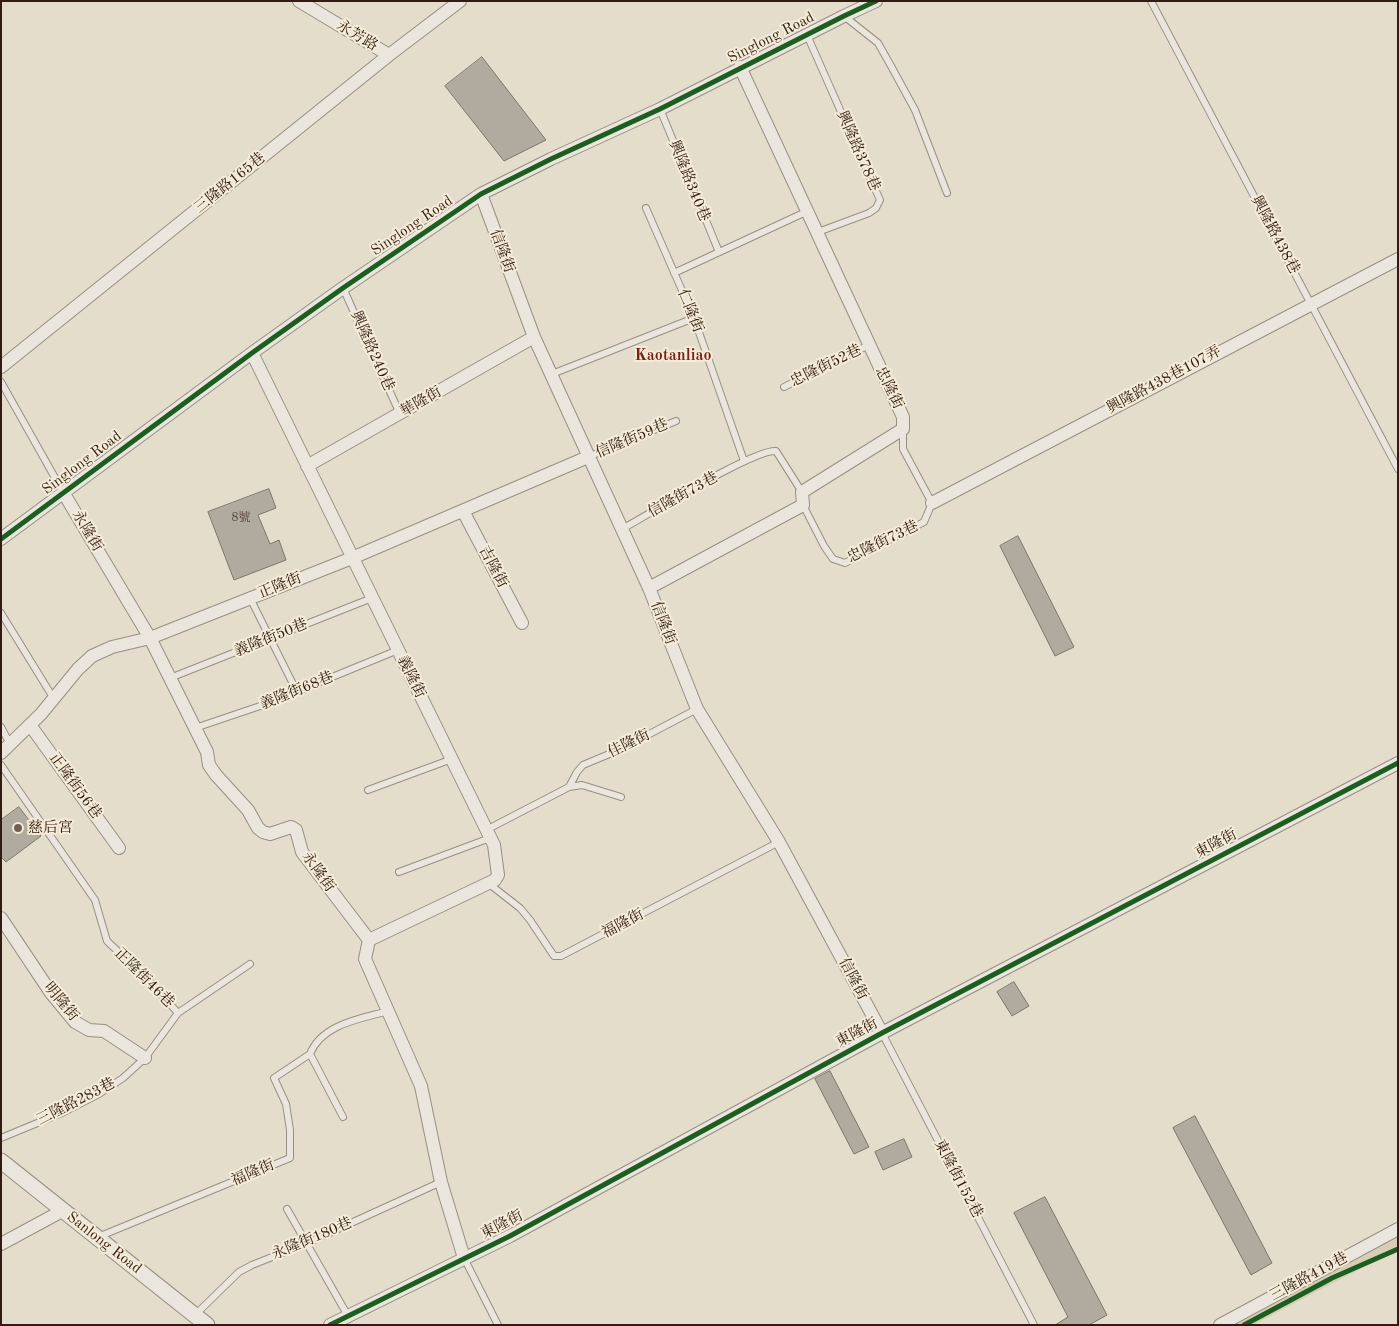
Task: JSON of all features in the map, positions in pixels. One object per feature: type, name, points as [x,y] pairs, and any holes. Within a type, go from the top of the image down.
[{"type":"street","name":"永芳路","points":[[299,1],[389,55]]},
{"type":"street","name":"三隆路165巷","points":[[1,367],[389,55],[460,1]]},
{"type":"street","name":"Singlong Road","points":[[1,539],[252,353],[481,194],[551,158],[660,109],[876,1]]},
{"type":"street","name":"忠隆街","points":[[740,68],[808,210],[903,417],[903,429],[802,492]]},
{"type":"street","name":"信隆街","points":[[481,194],[534,337],[649,588],[697,709],[779,842],[882,1033]]},
{"type":"street","name":"興隆路438巷107弄","points":[[932,503],[1398,259]]},
{"type":"street","name":"華隆街","points":[[307,466],[534,337]]},
{"type":"street","name":"義隆街","points":[[252,353],[494,845],[498,875],[495,880],[488,883]]},
{"type":"street","name":"正隆街","points":[[6,748],[30,725],[78,669],[92,656],[112,647],[150,638],[352,558],[588,457]]},
{"type":"street","name":"永隆街","points":[[64,492],[150,638],[208,752],[209,765],[248,810],[258,828],[263,832],[270,834],[291,827],[296,830],[302,852],[369,940]]},
{"type":"street","points":[[649,588],[803,505],[802,492]]},
{"type":"street","name":"吉隆街","points":[[463,511],[522,623]]},
{"type":"street","name":"正隆街56巷","points":[[30,725],[119,848]]},
{"type":"street","name":"東隆街","points":[[330,1325],[519,1231],[882,1033],[1398,763]]},
{"type":"street","points":[[464,1258],[441,1182],[421,1086],[365,959],[369,940],[488,883]]},
{"type":"street","name":"明隆街","points":[[1,918],[51,993],[75,1022],[89,1030],[104,1031],[145,1058]]},
{"type":"street","name":"Sanlong Road","points":[[1,1160],[62,1211],[207,1325]]},
{"type":"street","points":[[1,1244],[62,1211]]},
{"type":"street","name":"三隆路419巷","points":[[1220,1325],[1398,1229]]},
{"type":"lane","name":"興隆路438巷","points":[[1151,1],[1398,469]]},
{"type":"lane","points":[[844,16],[878,43],[914,110],[947,193]]},
{"type":"lane","name":"興隆路378巷","points":[[807,35],[880,200],[876,208],[869,213],[818,232]]},
{"type":"lane","name":"興隆路340巷","points":[[660,109],[719,252]]},
{"type":"lane","points":[[646,208],[674,273]]},
{"type":"lane","name":"仁隆街","points":[[744,461],[694,318],[674,273],[808,210]]},
{"type":"lane","name":"興隆路240巷","points":[[343,288],[400,414]]},
{"type":"lane","points":[[552,374],[694,318]]},
{"type":"lane","name":"忠隆街52巷","points":[[784,387],[869,345]]},
{"type":"lane","points":[[1,382],[64,492]]},
{"type":"lane","name":"信隆街59巷","points":[[588,457],[676,420]]},
{"type":"lane","name":"忠隆街73巷","points":[[803,505],[833,560],[845,563],[924,522],[932,503],[903,449],[903,429]]},
{"type":"lane","name":"信隆街73巷","points":[[622,529],[744,461],[770,450],[776,451],[802,492]]},
{"type":"lane","points":[[250,598],[297,692]]},
{"type":"lane","name":"義隆街50巷","points":[[170,678],[372,598]]},
{"type":"lane","points":[[1,613],[54,698]]},
{"type":"lane","name":"義隆街68巷","points":[[195,728],[269,703],[398,650]]},
{"type":"lane","name":"佳隆街","points":[[569,787],[583,765],[620,750],[697,709]]},
{"type":"lane","points":[[1,727],[6,748]]},
{"type":"lane","points":[[368,790],[452,759]]},
{"type":"lane","name":"正隆街46巷","points":[[1,766],[94,900],[107,941],[151,983],[178,1013]]},
{"type":"lane","points":[[399,872],[488,834],[569,787],[582,785],[621,797]]},
{"type":"lane","name":"福隆街","points":[[488,883],[520,908],[554,956],[561,956],[779,842]]},
{"type":"lane","name":"三隆路283巷","points":[[1,1138],[64,1112],[99,1094],[123,1078],[145,1058],[178,1013],[250,964]]},
{"type":"lane","name":"福隆街","points":[[97,1238],[290,1158],[290,1130],[286,1104],[274,1078],[310,1054],[312,1048],[326,1032],[342,1024],[388,1010]]},
{"type":"lane","name":"東隆街152巷","points":[[882,1033],[1034,1325]]},
{"type":"lane","points":[[310,1054],[343,1117]]},
{"type":"lane","name":"永隆街180巷","points":[[195,1315],[239,1272],[441,1182]]},
{"type":"lane","points":[[286,1209],[348,1316]]},
{"type":"lane","points":[[464,1258],[498,1325]]},
{"type":"shaded area","points":[[1398,1229],[1398,1249],[1253,1325],[1220,1325]]},
{"type":"building","points":[[482,57],[546,140],[504,161],[445,86]]},
{"type":"building","points":[[269,489],[276,508],[258,515],[270,544],[279,540],[286,560],[234,580],[208,512]]},
{"type":"building","points":[[1018,536],[1074,647],[1055,656],[1000,546]]},
{"type":"building","name":"慈后宮","points":[[19,807],[41,836],[6,862],[1,857],[1,820]]},
{"type":"building","points":[[1014,982],[1029,1006],[1012,1016],[997,992]]},
{"type":"building","points":[[830,1071],[869,1147],[854,1154],[815,1079]]},
{"type":"building","points":[[1195,1116],[1272,1263],[1251,1275],[1173,1128]]},
{"type":"building","points":[[904,1139],[912,1157],[883,1170],[875,1152]]},
{"type":"building","points":[[1045,1197],[1107,1315],[1089,1325],[1055,1325],[1068,1317],[1014,1213]]},
{"type":"cycle path","points":[[1,539],[252,353],[481,194],[551,159],[660,109],[876,1]]},
{"type":"cycle path","points":[[330,1325],[510,1236],[882,1033],[1398,763]]},
{"type":"cycle path","points":[[1244,1325],[1332,1278],[1398,1249]]},
{"type":"place","name":"慈后宮","points":[[18,828]]},
{"type":"district","name":"Kaotanliao","points":[[673,356]]}]
